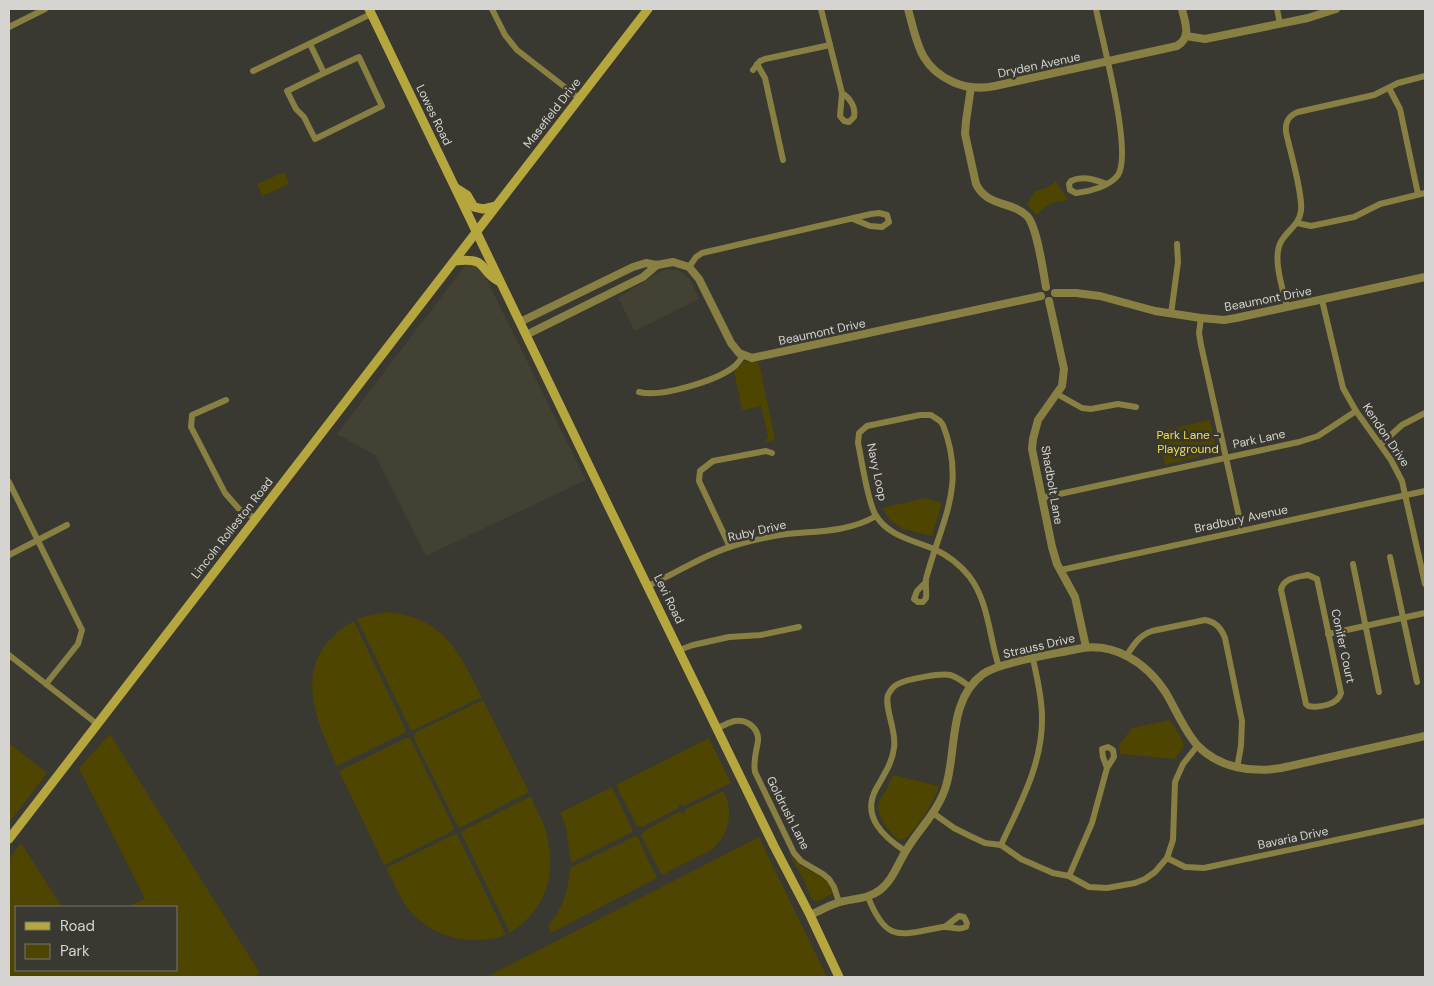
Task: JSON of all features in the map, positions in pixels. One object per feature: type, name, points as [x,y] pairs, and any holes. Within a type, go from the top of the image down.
[{"type":"main road","name":"Masefield Drive","points":[[476,232],[648,9]]},
{"type":"main road","name":"Lowes Road","points":[[370,11],[476,232]]},
{"type":"main road","points":[[456,188],[467,195],[474,207],[483,210],[496,206]]},
{"type":"main road","name":"Lincoln Rolleston Road","points":[[9,838],[476,232]]},
{"type":"main road","name":"Levi Road","points":[[476,232],[810,915],[838,977]]},
{"type":"main road","points":[[455,260],[480,262],[491,277],[500,282]]},
{"type":"street","points":[[9,18],[11,26],[45,9]]},
{"type":"street","points":[[492,9],[517,50],[579,98]]},
{"type":"street","points":[[821,9],[842,93]]},
{"type":"street","name":"Dryden Avenue","points":[[908,9],[920,51],[932,69],[939,76],[971,87],[995,86],[1171,48],[1181,43],[1186,36]]},
{"type":"street","points":[[1096,9],[1121,127],[1120,169],[1115,179],[1106,184],[1076,194],[1069,187],[1071,181],[1078,178],[1092,179],[1106,184]]},
{"type":"street","points":[[1182,9],[1186,36],[1202,40],[1308,18],[1336,9]]},
{"type":"street","points":[[1277,9],[1280,24]]},
{"type":"street","points":[[253,71],[310,44],[370,11]]},
{"type":"street","points":[[310,44],[324,72]]},
{"type":"street","points":[[783,160],[765,78],[755,67],[765,59],[830,45]]},
{"type":"street","points":[[359,58],[382,106],[315,140],[304,117],[296,109],[287,92],[324,72],[359,58]]},
{"type":"street","points":[[1287,307],[1278,262],[1278,251],[1282,240],[1297,223],[1301,204],[1286,132],[1288,118],[1298,112],[1365,97],[1390,88],[1402,81],[1425,76]]},
{"type":"street","points":[[971,87],[965,134],[976,184],[988,199],[1021,212],[1028,218],[1033,227],[1046,287]]},
{"type":"street","points":[[1297,223],[1312,226],[1354,217],[1380,204],[1422,194],[1400,109],[1390,88]]},
{"type":"street","points":[[689,266],[702,253],[879,213],[887,215],[889,222],[882,227],[876,227],[853,219]]},
{"type":"street","points":[[1171,314],[1178,262],[1176,244]]},
{"type":"street","points":[[520,322],[640,264],[657,265],[673,262],[689,266],[699,279],[731,344],[743,356],[731,369],[698,384],[652,394],[639,392]]},
{"type":"street","points":[[526,335],[643,277],[657,265]]},
{"type":"street","name":"Beaumont Drive","points":[[1055,293],[1100,296],[1171,314],[1229,320],[1425,277]]},
{"type":"street","points":[[1046,287],[1052,288],[1055,293],[1054,298],[1049,301],[1041,296],[1042,289],[1046,287]]},
{"type":"street","points":[[591,288],[596,300]]},
{"type":"street","name":"Beaumont Drive","points":[[743,356],[757,358],[1041,296]]},
{"type":"street","name":"Kendon Drive","points":[[1322,300],[1341,382],[1346,395],[1399,473],[1423,565],[1425,584]]},
{"type":"street","name":"Shadbolt Lane","points":[[1049,301],[1064,369],[1063,380],[1058,394],[1038,420],[1033,439],[1033,460],[1052,547],[1075,598],[1086,647]]},
{"type":"street","points":[[1202,318],[1200,339],[1242,530]]},
{"type":"street","points":[[1058,394],[1082,408],[1092,409],[1118,404],[1136,407]]},
{"type":"street","points":[[226,400],[192,415],[191,427],[226,494],[239,508],[255,518]]},
{"type":"street","name":"Park Lane","points":[[1042,498],[1309,439],[1325,432],[1356,411]]},
{"type":"street","points":[[1380,444],[1402,425],[1425,413]]},
{"type":"street","name":"Navy Loop","points":[[936,550],[951,501],[953,480],[952,462],[943,425],[931,415],[920,415],[867,426],[858,434],[858,443],[876,516],[894,534],[936,550],[957,564],[969,577],[977,589],[986,615],[998,667]]},
{"type":"street","points":[[730,547],[699,481],[700,471],[713,461],[766,451],[772,453]]},
{"type":"street","points":[[9,482],[82,630],[81,640],[46,684]]},
{"type":"street","name":"Bradbury Avenue","points":[[1061,570],[1425,490]]},
{"type":"street","name":"Ruby Drive","points":[[648,586],[730,547],[785,534],[822,532],[863,522],[876,516]]},
{"type":"street","points":[[9,555],[67,525]]},
{"type":"street","points":[[926,582],[936,550]]},
{"type":"street","points":[[1390,557],[1417,682]]},
{"type":"street","points":[[1353,564],[1379,692]]},
{"type":"street","name":"Conifer Court","points":[[1308,575],[1317,580],[1328,634],[1341,694],[1340,699],[1336,702],[1313,707],[1308,706],[1281,590],[1285,581],[1308,575]]},
{"type":"street","points":[[1328,634],[1425,613]]},
{"type":"street","points":[[1127,655],[1137,641],[1146,633],[1152,631],[1205,620],[1211,621],[1220,628],[1225,638],[1241,715],[1242,740],[1237,768]]},
{"type":"street","points":[[679,650],[735,636],[761,635],[799,627]]},
{"type":"street","name":"Strauss Drive","points":[[810,915],[839,902],[868,897],[886,885],[905,851],[933,813],[946,787],[962,701],[970,686],[982,675],[998,667],[1086,647],[1104,648],[1127,655],[1146,669],[1159,683],[1188,732],[1198,745],[1215,758],[1237,768],[1272,770],[1425,736]]},
{"type":"street","points":[[9,655],[97,724]]},
{"type":"street","points":[[1001,845],[1032,774],[1041,743],[1042,702],[1033,659]]},
{"type":"street","points":[[905,851],[883,834],[876,824],[872,810],[872,798],[889,766],[894,749],[894,732],[888,696],[891,689],[897,684],[939,675],[956,677],[970,686]]},
{"type":"street","name":"Goldrush Lane","points":[[717,728],[740,720],[748,722],[754,728],[758,740],[754,760],[755,772],[780,826],[797,857],[829,879],[839,902]]},
{"type":"street","points":[[933,813],[954,828],[985,843],[1001,845],[1014,855],[1047,871],[1069,876],[1089,886],[1107,888],[1118,886],[1145,879],[1156,872],[1167,858],[1173,840],[1176,782],[1183,764],[1198,745]]},
{"type":"street","points":[[1069,876],[1090,829],[1107,768]]},
{"type":"street","name":"Bavaria Drive","points":[[1167,858],[1185,867],[1204,868],[1425,821]]},
{"type":"street","points":[[868,897],[881,924],[893,932],[915,934],[946,926]]},
{"type":"shaded area","points":[[474,254],[586,480],[426,556],[375,455],[337,434]]},
{"type":"shaded area","points":[[668,269],[678,270],[690,279],[699,299],[635,331],[618,298],[659,272]]},
{"type":"green space","points":[[284,172],[289,184],[262,196],[257,184]]},
{"type":"green space","points":[[1056,181],[1068,200],[1051,203],[1036,215],[1027,204],[1035,191],[1049,187]]},
{"type":"green space","points":[[745,361],[758,362],[760,367],[775,440],[765,442],[768,436],[761,406],[742,410],[734,371]]},
{"type":"green space","name":"Park Lane - Playground","points":[[1210,420],[1217,452],[1165,465],[1158,432]]},
{"type":"green space","points":[[926,498],[942,503],[932,536],[903,529],[889,519],[882,508]]},
{"type":"green space","points":[[387,612],[407,615],[423,621],[436,629],[457,651],[482,697],[414,730],[410,729],[357,619]]},
{"type":"green space","points":[[354,621],[406,730],[404,733],[337,766],[320,726],[315,707],[312,688],[314,669],[321,652],[334,636]]},
{"type":"green space","points":[[483,700],[529,792],[462,827],[458,827],[413,737],[416,732]]},
{"type":"green space","points":[[1170,720],[1184,746],[1175,759],[1120,754],[1119,745],[1132,728]]},
{"type":"green space","points":[[110,734],[260,973],[252,977],[9,977],[9,859],[21,843],[61,906],[15,906],[15,971],[178,971],[178,906],[128,906],[145,899],[79,768]]},
{"type":"green space","points":[[406,738],[410,738],[454,828],[451,832],[384,865],[339,771]]},
{"type":"green space","points":[[709,738],[731,783],[684,806],[679,804],[679,808],[642,827],[637,826],[616,785]]},
{"type":"green space","points":[[9,743],[47,773],[9,823]]},
{"type":"green space","points":[[893,775],[939,786],[924,816],[912,832],[902,840],[897,839],[887,828],[878,808],[880,799]]},
{"type":"green space","points":[[612,787],[632,828],[632,832],[571,863],[566,827],[560,813]]},
{"type":"green space","points":[[723,791],[729,807],[729,815],[722,838],[709,851],[662,875],[641,836],[644,831],[679,812],[684,814],[686,809]]},
{"type":"green space","points":[[531,796],[545,828],[549,844],[550,874],[547,887],[533,912],[510,933],[461,833]]},
{"type":"green space","points":[[457,834],[506,935],[480,940],[468,940],[455,938],[431,929],[420,921],[407,907],[386,868]]},
{"type":"green space","points":[[637,836],[657,878],[551,933],[548,926],[564,899],[570,868]]},
{"type":"green space","points":[[759,837],[827,977],[486,977]]},
{"type":"green space","points":[[789,854],[806,869],[827,882],[833,893],[819,901],[812,900],[804,880]]}]
